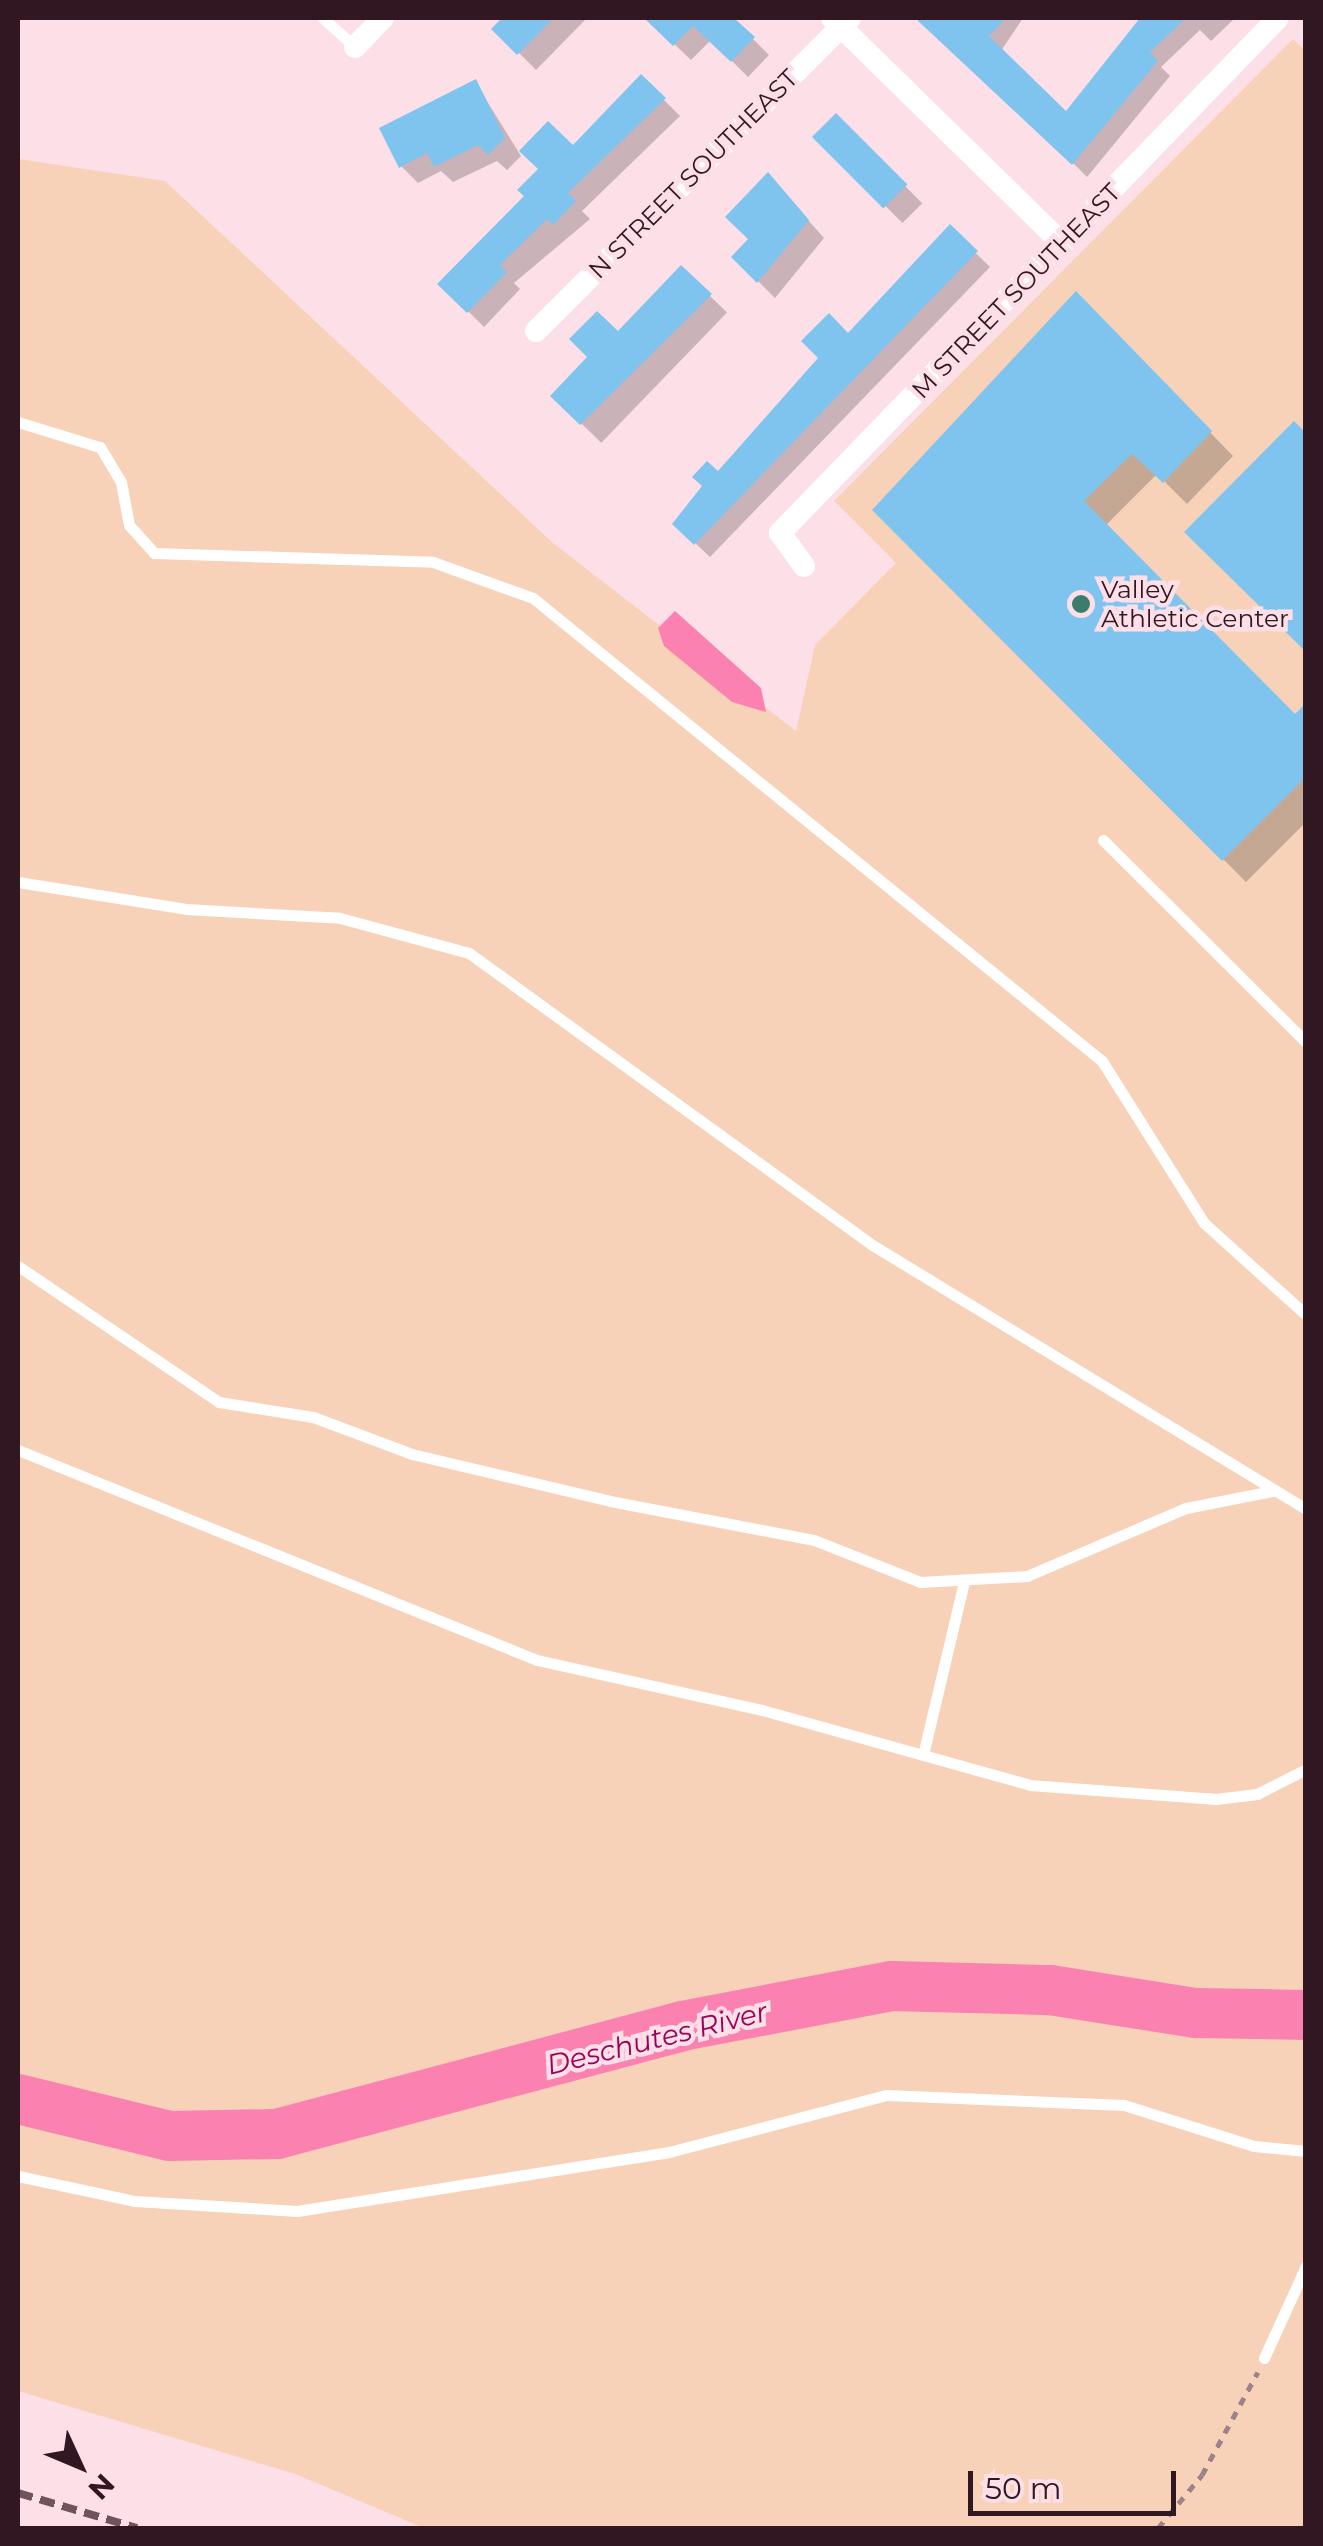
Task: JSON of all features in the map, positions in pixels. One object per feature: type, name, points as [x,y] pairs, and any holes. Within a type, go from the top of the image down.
[{"type":"street","points":[[354,47],[383,18]]},
{"type":"street","name":"M STREET SOUTHEAST","points":[[804,566],[780,533],[1278,18]]},
{"type":"street","points":[[841,20],[1063,244]]},
{"type":"street","name":"N STREET SOUTHEAST","points":[[536,331],[841,20]]},
{"type":"lane","points":[[323,18],[354,47]]},
{"type":"lane","points":[[18,422],[100,447],[132,530],[162,556],[433,562],[533,598],[1102,1061],[1204,1222],[1306,1315]]},
{"type":"lane","points":[[1104,840],[1306,1042]]},
{"type":"lane","points":[[18,882],[186,909],[340,918],[469,953],[874,1246],[1306,1508]]},
{"type":"lane","points":[[18,1266],[219,1402],[313,1417],[412,1454],[615,1502],[814,1540],[900,1577],[963,1586],[1027,1576],[1186,1508],[1273,1491]]},
{"type":"lane","points":[[18,1450],[537,1660],[1030,1786],[1156,1799],[1257,1794],[1306,1769]]},
{"type":"lane","points":[[923,1756],[963,1586]]},
{"type":"lane","points":[[18,2176],[135,2201],[297,2210],[670,2152],[887,2095],[1124,2106],[1254,2146],[1306,2151]]},
{"type":"lane","points":[[1264,2358],[1306,2266]]},
{"type":"path","points":[[1158,2528],[1202,2475],[1264,2358]]},
{"type":"shaded area","points":[[1293,39],[1306,51],[1305,2528],[424,2528],[295,2474],[18,2391],[18,159],[165,181],[553,543],[796,731],[815,645],[896,563],[834,501]]},
{"type":"shaded area","points":[[675,611],[761,688],[766,712],[732,702],[664,646],[658,628]]},
{"type":"building","points":[[502,18],[554,18],[517,55],[491,29]]},
{"type":"building","points":[[644,18],[734,18],[755,37],[731,62],[693,26],[673,46]]},
{"type":"building","points":[[915,18],[1006,18],[989,36],[1066,111],[1140,18],[1186,18],[1150,52],[1158,61],[1072,165]]},
{"type":"building","points":[[641,74],[666,98],[568,193],[576,201],[553,225],[547,219],[500,265],[507,272],[467,313],[437,284],[524,196],[517,190],[538,169],[519,151],[548,121],[573,145]]},
{"type":"building","points":[[476,79],[505,138],[488,155],[478,145],[434,167],[427,153],[399,168],[379,128]]},
{"type":"building","points":[[836,113],[907,184],[883,208],[812,137]]},
{"type":"building","points":[[768,172],[809,220],[757,283],[731,257],[748,239],[725,217]]},
{"type":"building","points":[[950,224],[978,251],[694,545],[672,524],[702,486],[692,477],[707,461],[718,471],[818,358],[801,341],[829,313],[848,333]]},
{"type":"building","points":[[681,265],[712,294],[580,425],[550,396],[587,357],[569,339],[597,311],[618,331]]},
{"type":"building","points":[[1076,291],[1212,431],[1163,483],[1132,454],[1084,501],[1295,714],[1306,703],[1306,777],[1222,861],[872,510]]},
{"type":"building","points":[[1294,421],[1306,433],[1306,652],[1184,532]]},
{"type":"waterway","name":"Deschutes River","points":[[18,2099],[170,2136],[277,2134],[682,2026],[892,1986],[1050,1990],[1196,2013],[1306,2015]]},
{"type":"railway","points":[[18,2493],[137,2528]]},
{"type":"place","name":"Valley Athletic Center","points":[[1081,604]]}]
